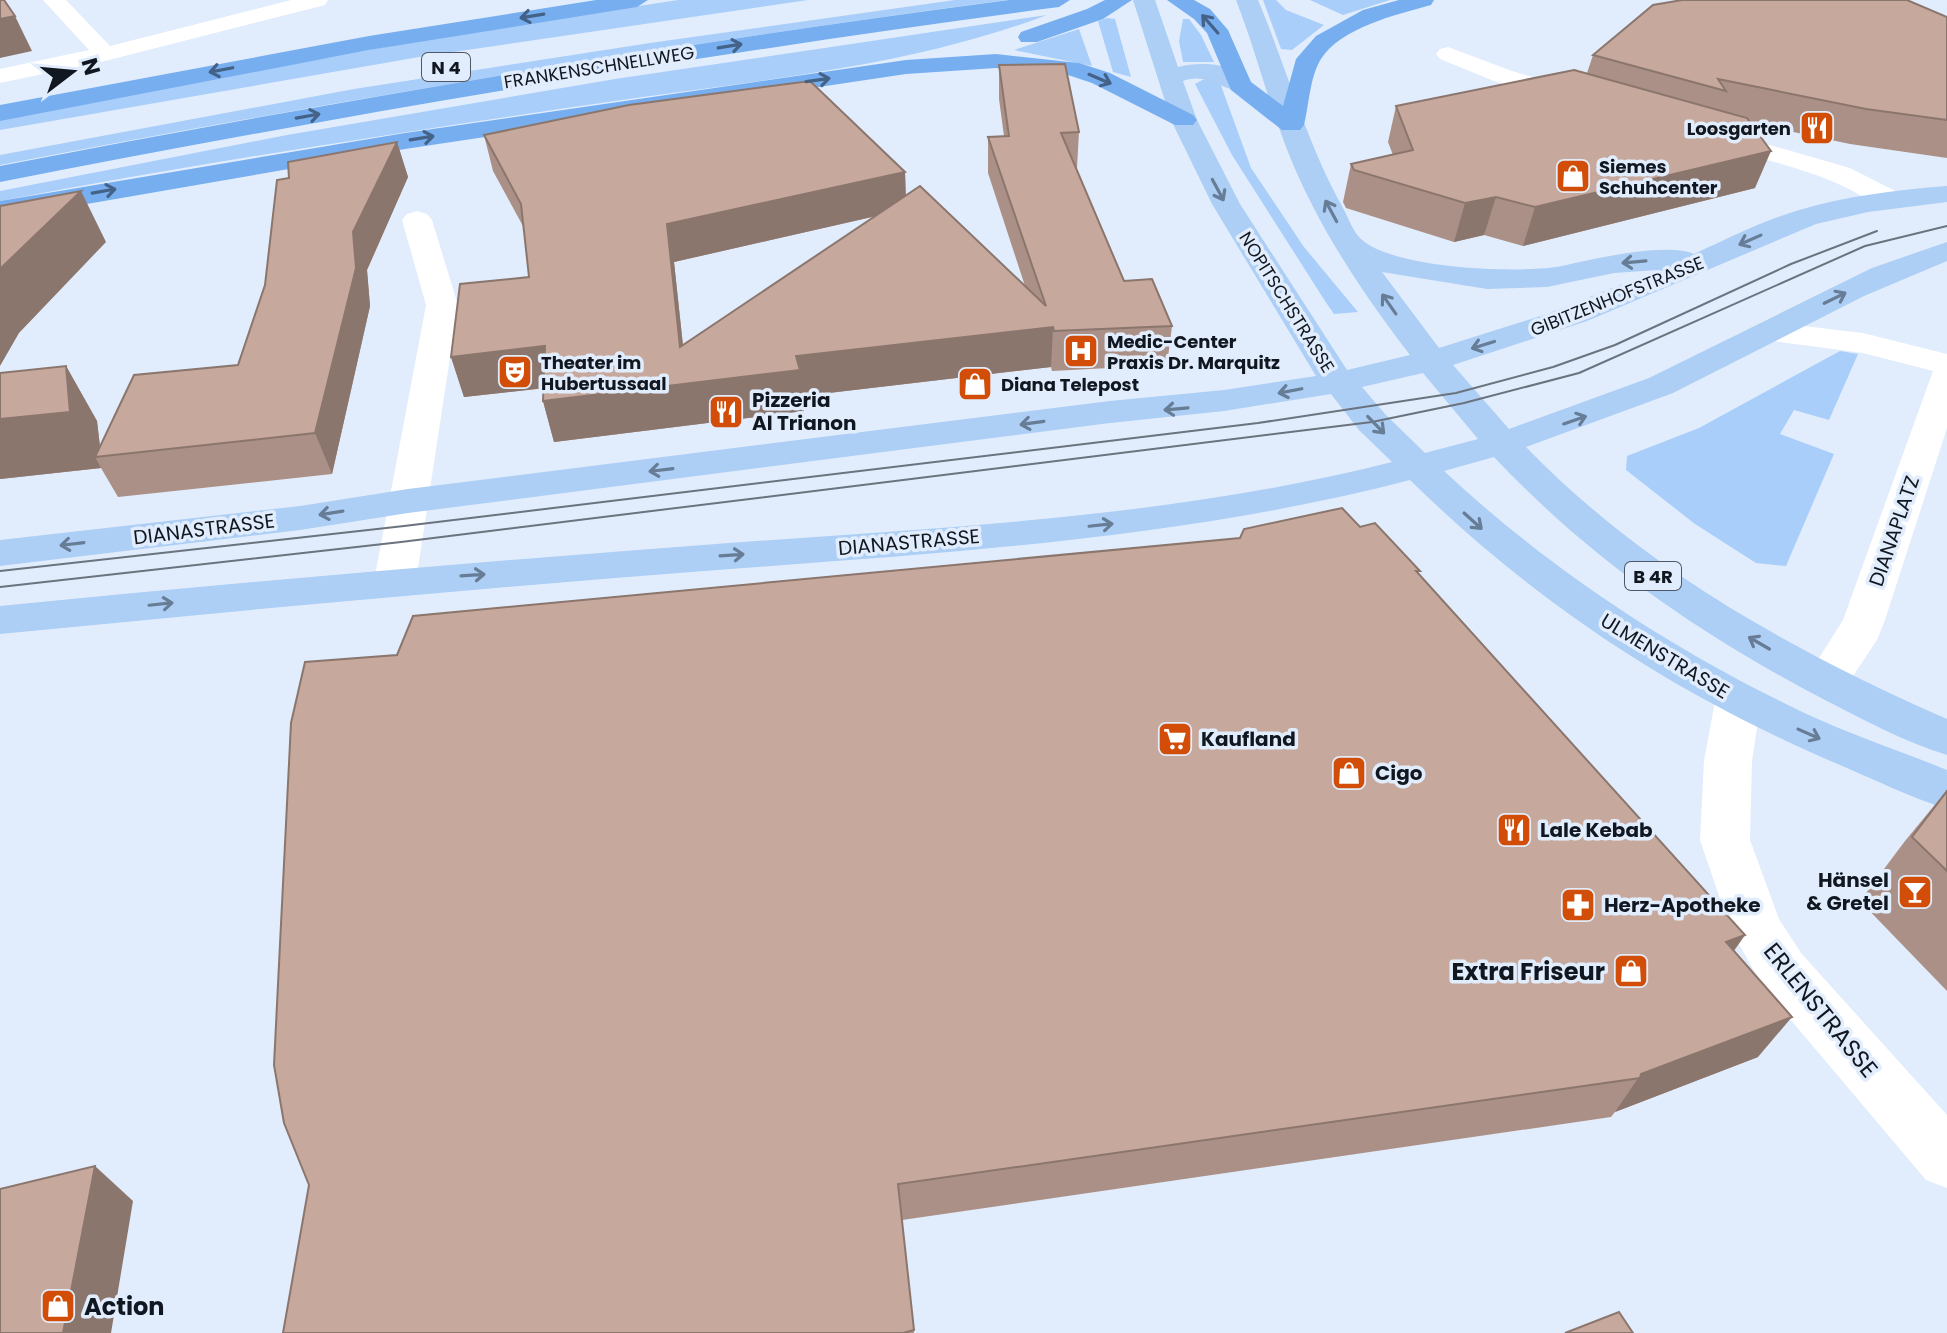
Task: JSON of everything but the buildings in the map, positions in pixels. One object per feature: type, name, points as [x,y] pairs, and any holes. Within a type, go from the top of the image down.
[{"type":"highway","points":[[0,113],[369,43],[637,0]]},
{"type":"highway","name":"FRANKENSCHNELLWEG","points":[[539,52],[895,0]]},
{"type":"highway","name":"FRANKENSCHNELLWEG","points":[[0,174],[231,129],[515,80],[761,41],[1059,0]]},
{"type":"highway","points":[[906,67],[1001,45],[1095,14],[1121,0]]},
{"type":"highway","points":[[1148,11],[1177,2],[1202,14],[1217,30],[1231,56],[1240,85],[1291,125],[1308,59],[1324,41],[1371,15],[1423,0]]},
{"type":"highway","points":[[0,210],[405,141],[906,67],[996,61],[1071,68],[1101,78],[1184,120]]},
{"type":"main road","name":"B 4R","points":[[1247,0],[1312,176],[1350,246],[1431,361],[1500,443],[1563,504],[1628,558],[1709,613],[1840,662],[1947,738]]},
{"type":"main road","name":"NOPITSCHSTRASSE","points":[[1148,11],[1184,120],[1226,204],[1338,382],[1372,422],[1417,466]]},
{"type":"main road","points":[[1170,78],[1189,72],[1216,71],[1240,85]]},
{"type":"main road","name":"GIBITZENHOFSTRASSE","points":[[1338,382],[1431,361],[1557,321],[1811,216],[1891,200],[1947,194]]},
{"type":"main road","points":[[1350,246],[1397,267],[1487,280],[1547,278],[1614,264],[1712,257]]},
{"type":"main road","points":[[1417,466],[1500,443],[1625,400],[1701,367],[1868,282],[1947,251]]},
{"type":"main road","name":"DIANASTRASSE","points":[[0,553],[300,518],[408,501],[1110,412],[1190,407],[1338,382]]},
{"type":"main road","name":"DIANASTRASSE","points":[[0,620],[395,581],[1147,520],[1310,493],[1417,466]]},
{"type":"main road","name":"ULMENSTRASSE","points":[[1417,466],[1483,529],[1585,607],[1738,701],[1833,745],[1947,790]]},
{"type":"street","points":[[54,0],[105,54]]},
{"type":"street","points":[[0,76],[105,54],[317,0]]},
{"type":"street","points":[[1448,54],[1503,76],[1596,103]]},
{"type":"street","points":[[1685,129],[1840,174],[1891,200]]},
{"type":"street","points":[[395,581],[442,305],[417,220]]},
{"type":"street","points":[[1770,332],[1863,343],[1947,364]]},
{"type":"street","name":"DIANAPLATZ","points":[[1840,662],[1864,620],[1947,375]]},
{"type":"street","name":"ERLENSTRASSE","points":[[1738,701],[1728,761],[1725,840],[1742,896],[1756,928],[1782,970],[1947,1159]]},
{"type":"shaded area","points":[[678,0],[808,0],[419,57],[0,130],[0,119],[449,35]]},
{"type":"shaded area","points":[[955,0],[1007,0],[502,75],[0,165],[0,155],[354,89]]},
{"type":"shaded area","points":[[1263,0],[1276,0],[1286,10],[1324,25],[1292,50],[1281,49]]},
{"type":"shaded area","points":[[1310,0],[1390,0],[1343,15]]},
{"type":"shaded area","points":[[1047,15],[942,47],[834,70],[307,148],[0,201],[0,191],[287,135],[615,79]]},
{"type":"shaded area","points":[[1115,19],[1131,77],[1113,72],[1098,21]]},
{"type":"shaded area","points":[[1183,19],[1189,19],[1201,35],[1214,62],[1183,62],[1179,41]]},
{"type":"shaded area","points":[[1079,29],[1092,66],[1014,50]]},
{"type":"shaded area","points":[[1206,78],[1219,80],[1251,168],[1304,247],[1358,312],[1334,314],[1325,301],[1232,155],[1195,84]]},
{"type":"shaded area","points":[[1840,351],[1858,354],[1829,420],[1794,410],[1780,434],[1834,454],[1786,566],[1756,563],[1695,524],[1626,470],[1627,456],[1699,428]]},
{"type":"tram line","points":[[0,587],[401,542],[1372,422],[1464,403],[1579,373],[1865,246],[1947,226]]},
{"type":"tram line","points":[[0,571],[404,526],[1258,423],[1456,393],[1553,367],[1615,345],[1791,264],[1877,231]]},
{"type":"place","name":"Loosgarten","points":[[1817,128]]},
{"type":"place","name":"Siemes Schuhcenter","points":[[1573,176]]},
{"type":"place","name":"Medic-Center Praxis Dr. Marquitz","points":[[1081,351]]},
{"type":"place","name":"Theater im Hubertussaal","points":[[515,372]]},
{"type":"place","name":"Diana Telepost","points":[[975,384]]},
{"type":"place","name":"Pizzeria Al Trianon","points":[[726,412]]},
{"type":"place","name":"Kaufland","points":[[1175,739]]},
{"type":"place","name":"Cigo","points":[[1349,773]]},
{"type":"place","name":"Lale Kebab","points":[[1514,830]]},
{"type":"place","name":"Hänsel & Gretel","points":[[1915,892]]},
{"type":"place","name":"Herz-Apotheke","points":[[1578,905]]},
{"type":"place","name":"Extra Friseur","points":[[1631,971]]},
{"type":"place","name":"Action","points":[[58,1306]]}]
